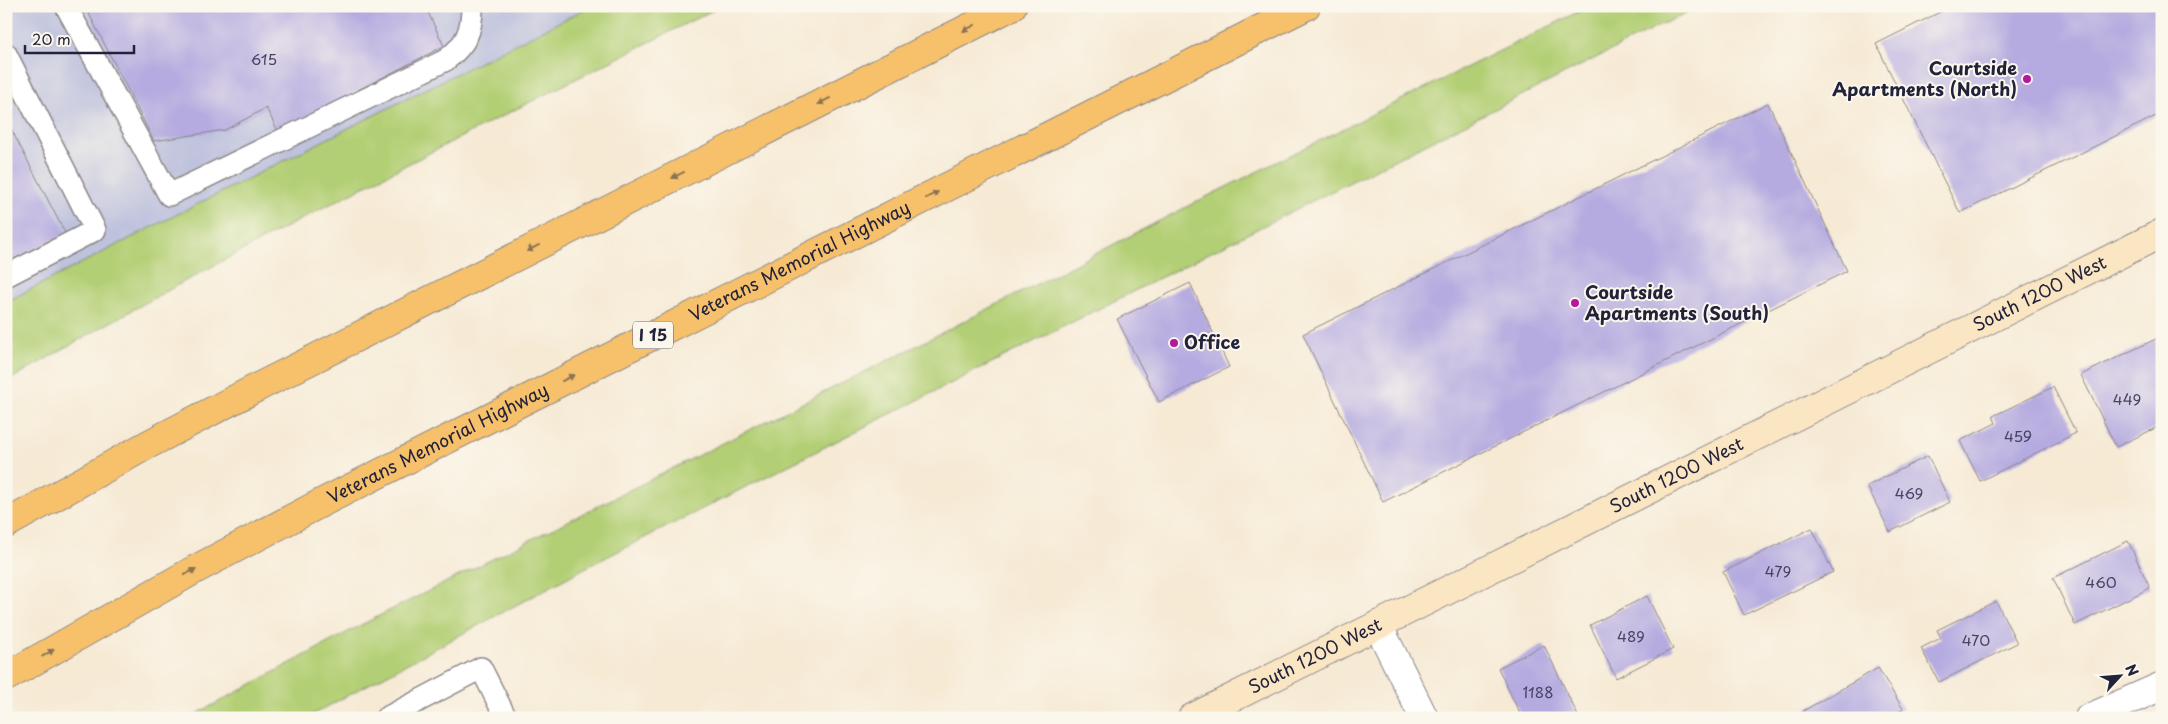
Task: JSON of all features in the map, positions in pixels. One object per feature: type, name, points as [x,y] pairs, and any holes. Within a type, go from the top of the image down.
[{"type":"highway","points":[[6,524],[262,385],[1012,6]]},
{"type":"highway","name":"Veterans Memorial Highway","points":[[6,678],[196,569],[321,503],[1306,6]]},
{"type":"main road","name":"South 1200 West","points":[[1192,718],[2162,233]]},
{"type":"street","points":[[1378,625],[1424,718]]},
{"type":"street","points":[[2089,718],[2162,686]]},
{"type":"lane","points":[[66,6],[169,195],[446,60],[462,47],[472,23],[472,6]]},
{"type":"lane","points":[[6,54],[95,230],[6,276]]},
{"type":"lane","points":[[386,718],[481,668],[506,718]]},
{"type":"shaded area","points":[[6,6],[591,6],[6,302]]},
{"type":"green space","points":[[591,6],[721,6],[450,142],[271,235],[93,332],[6,382],[6,302]]},
{"type":"green space","points":[[1590,6],[1699,6],[583,569],[306,718],[189,718],[363,624],[920,344],[1196,202]]},
{"type":"building","points":[[85,6],[425,6],[444,46],[278,131],[266,108],[225,130],[154,141]]},
{"type":"building","name":"Courtside Apartments (North)","points":[[1952,6],[2162,6],[2162,113],[1960,213],[1876,44]]},
{"type":"building","name":"Courtside Apartments (South)","points":[[1768,103],[1847,271],[1383,502],[1303,334]]},
{"type":"building","points":[[6,119],[65,233],[6,263]]},
{"type":"building","name":"Office","points":[[1190,283],[1229,367],[1159,402],[1117,319]]},
{"type":"building","points":[[2162,336],[2162,425],[2116,447],[2081,375]]},
{"type":"building","points":[[2053,387],[2076,433],[1980,481],[1960,441],[1996,423],[1993,416]]},
{"type":"building","points":[[1928,456],[1950,502],[1890,532],[1867,486]]},
{"type":"building","points":[[1812,528],[1833,572],[1744,615],[1723,572]]},
{"type":"building","points":[[2128,541],[2150,588],[2075,625],[2053,578]]},
{"type":"building","points":[[1647,596],[1673,649],[1616,678],[1590,625]]},
{"type":"building","points":[[1996,601],[2017,643],[1939,682],[1921,648],[1941,638],[1937,630]]},
{"type":"building","points":[[1544,645],[1579,718],[1522,718],[1498,668]]},
{"type":"building","points":[[1878,668],[1903,709],[1888,718],[1807,718],[1803,711]]},
{"type":"place","name":"Courtside Apartments (North)","points":[[2027,79]]},
{"type":"place","name":"Courtside Apartments (South)","points":[[1575,303]]},
{"type":"place","name":"Office","points":[[1174,343]]}]
